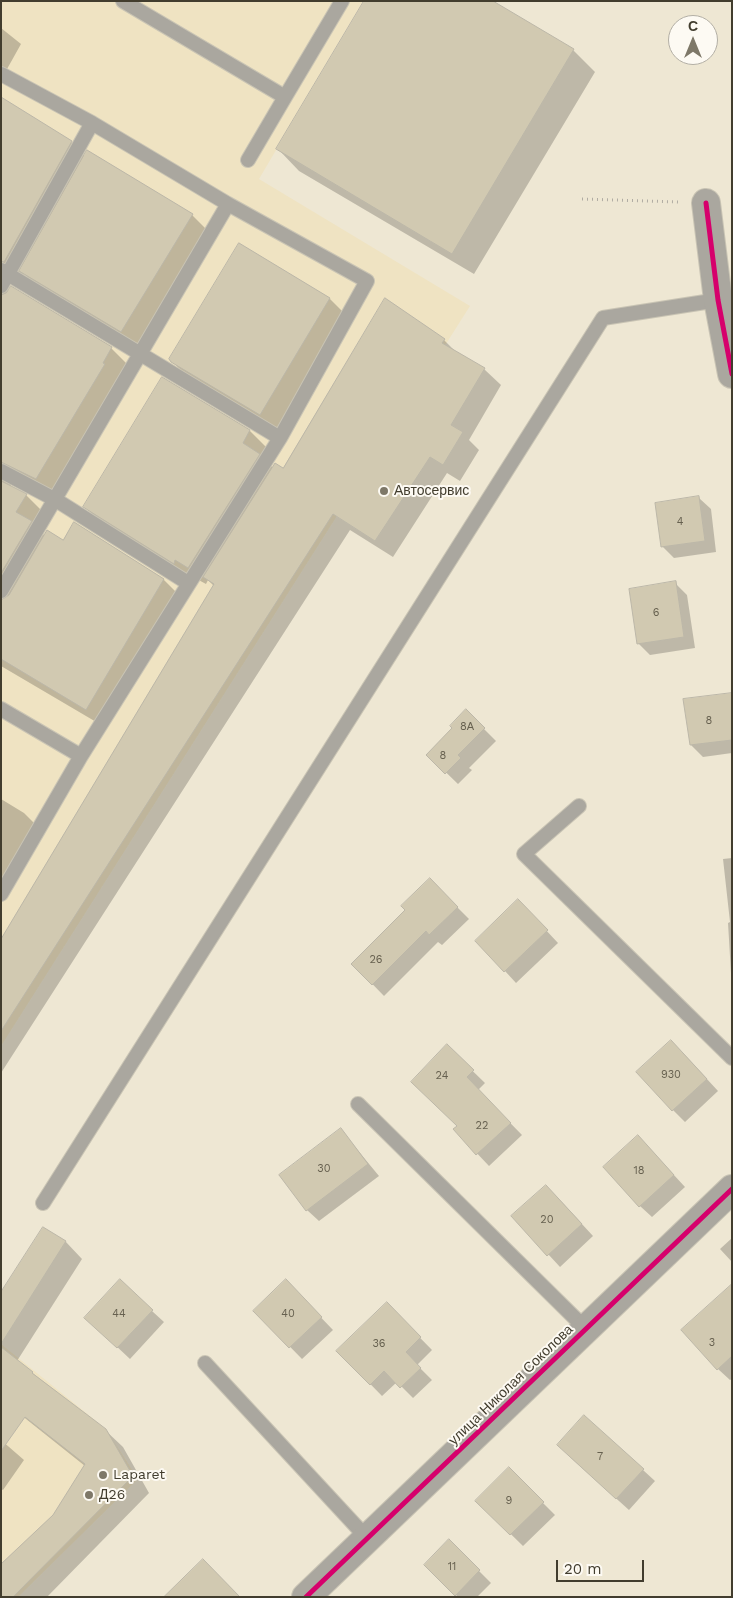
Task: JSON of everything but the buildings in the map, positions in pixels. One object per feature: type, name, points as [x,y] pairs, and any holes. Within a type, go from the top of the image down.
[{"type":"street","points":[[706,203],[718,300],[732,374]]},
{"type":"street","name":"улица Николая Соколова","points":[[306,1597],[732,1189]]},
{"type":"lane","points":[[123,1],[285,97]]},
{"type":"lane","points":[[248,160],[342,1]]},
{"type":"lane","points":[[1,74],[92,122],[228,204],[367,281],[280,438],[80,756],[1,894]]},
{"type":"lane","points":[[92,122],[4,277],[140,352],[280,438]]},
{"type":"lane","points":[[1,591],[228,204]]},
{"type":"lane","points":[[43,1203],[603,318],[718,300]]},
{"type":"lane","points":[[1,471],[56,500],[188,583]]},
{"type":"lane","points":[[1,709],[80,756]]},
{"type":"lane","points":[[579,806],[524,854],[732,1058]]},
{"type":"lane","name":"улица Николая Соколова","points":[[358,1104],[586,1329]]},
{"type":"lane","points":[[205,1363],[367,1538]]},
{"type":"path","points":[[582,199],[706,203]]},
{"type":"shaded area","points":[[1,1],[364,1],[259,179],[470,306],[1,1046]]},
{"type":"shaded area","points":[[1,1344],[106,1429],[138,1479],[18,1597],[1,1597]]},
{"type":"cycle path","points":[[706,203],[718,300],[732,374]]},
{"type":"cycle path","points":[[306,1597],[732,1189]]},
{"type":"place","name":"Автосервис","points":[[384,491]]},
{"type":"place","name":"Laparet","points":[[103,1475]]},
{"type":"place","name":"Д26","points":[[89,1495]]}]
